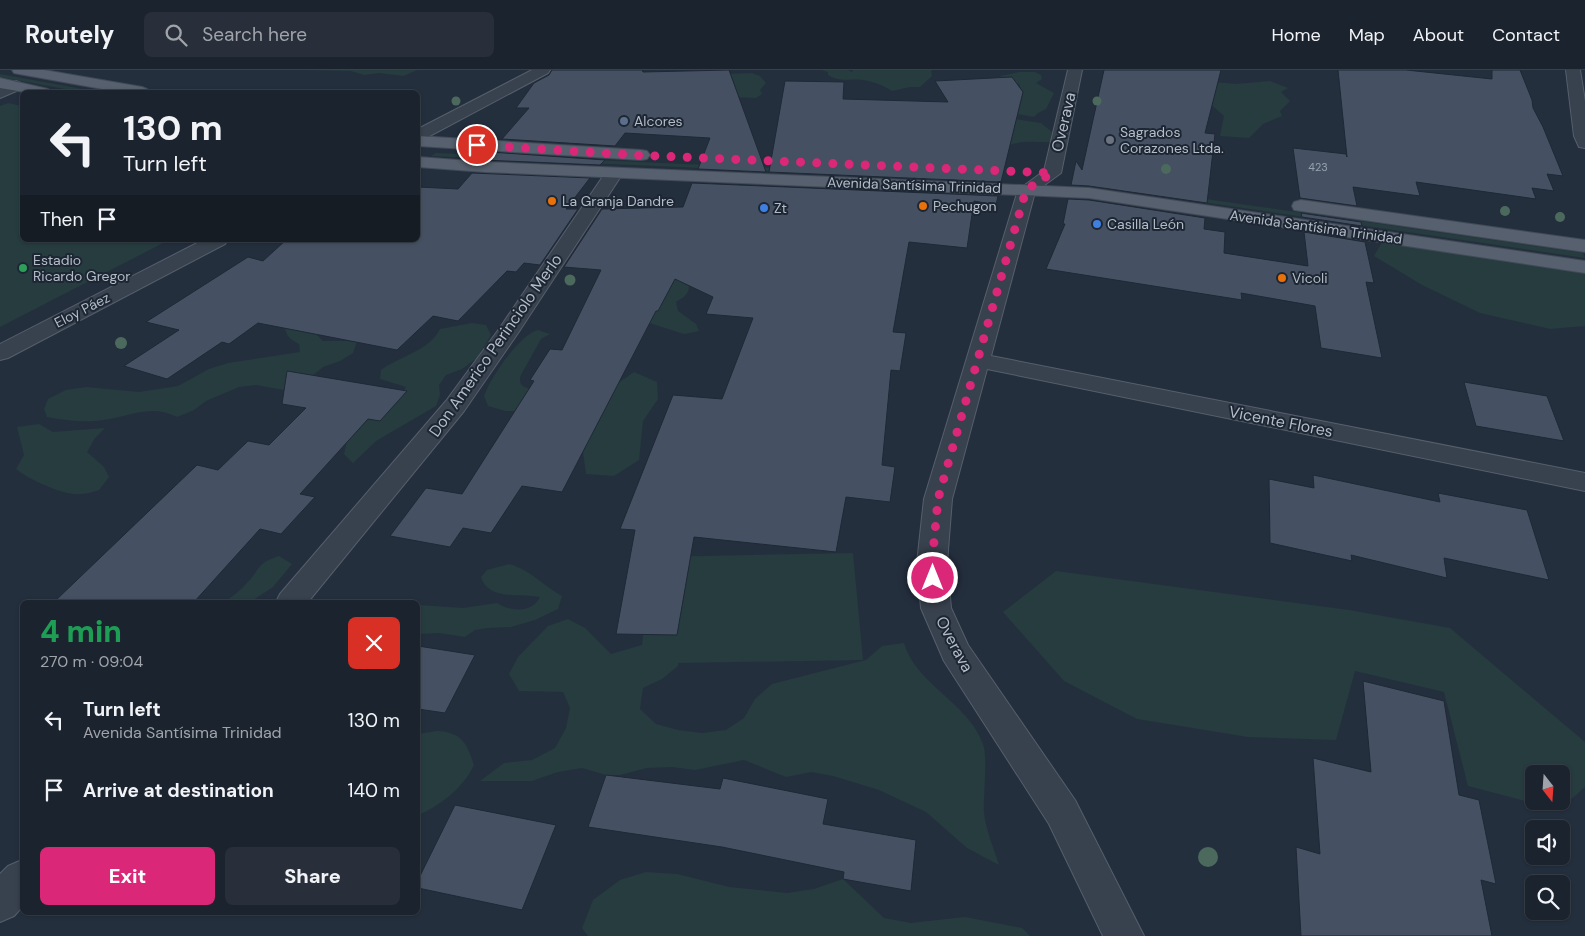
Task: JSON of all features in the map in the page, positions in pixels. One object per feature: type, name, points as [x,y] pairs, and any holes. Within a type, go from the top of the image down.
[{"type":"main road","points":[[19,70],[131,90]]},
{"type":"main road","points":[[0,83],[37,90]]},
{"type":"main road","points":[[420,141],[654,156]]},
{"type":"main road","name":"Avenida Santísima Trinidad","points":[[420,162],[614,173],[1024,180],[1089,194],[1585,267]]},
{"type":"main road","name":"Avenida Santísima Trinidad","points":[[1024,180],[1052,173],[1079,174],[1146,184]]},
{"type":"main road","name":"Avenida Santísima Trinidad","points":[[1283,203],[1585,246]]},
{"type":"street","points":[[420,134],[543,70]]},
{"type":"street","name":"Overava","points":[[1052,173],[1075,70]]},
{"type":"street","points":[[1572,70],[1582,136],[1585,143]]},
{"type":"street","points":[[0,93],[16,86]]},
{"type":"street","name":"Don Americo Perinciolo Merlo","points":[[293,600],[456,406],[507,334],[614,173]]},
{"type":"street","name":"Overava","points":[[1024,180],[978,360],[938,499],[932,563],[936,608],[955,652],[1062,812],[1124,936]]},
{"type":"street","name":"Eloy Páez","points":[[0,353],[214,242]]},
{"type":"street","name":"Vicente Flores","points":[[978,360],[1585,482]]},
{"type":"street","points":[[0,902],[20,881]]},
{"type":"green space","points":[[304,70],[417,70],[404,76],[379,73],[364,75],[351,71]]},
{"type":"green space","points":[[821,70],[848,70],[852,72],[853,70],[933,70],[931,71],[932,76],[920,87],[892,91],[882,85],[867,81],[837,79],[828,75],[828,72]]},
{"type":"green space","points":[[1019,72],[1035,72],[1041,75],[1042,79],[1036,83],[1054,93],[1046,109],[1034,117],[1011,113],[1022,92],[1019,84],[1000,80],[1001,76]]},
{"type":"green space","points":[[752,73],[760,76],[766,83],[760,90],[762,94],[756,98],[731,97],[727,74]]},
{"type":"green space","points":[[0,74],[88,90],[70,90],[0,77]]},
{"type":"green space","points":[[1270,81],[1288,88],[1281,92],[1290,101],[1280,111],[1282,116],[1263,124],[1249,138],[1220,136],[1224,116],[1204,98],[1214,82],[1236,84]]},
{"type":"green space","points":[[8,103],[20,106],[20,242],[165,242],[0,327],[0,106]]},
{"type":"green space","points":[[1015,119],[1041,123],[1052,132],[1051,137],[1057,142],[1020,142],[1003,145]]},
{"type":"green space","points":[[436,153],[998,178],[998,181],[431,156]]},
{"type":"green space","points":[[1101,184],[1583,253],[1585,258],[1100,187]]},
{"type":"green space","points":[[1385,237],[1585,264],[1585,326],[1550,329],[1480,313],[1422,285],[1374,256]]},
{"type":"green space","points":[[655,274],[689,281],[687,294],[676,302],[678,311],[696,324],[699,331],[684,334],[643,321]]},
{"type":"green space","points":[[472,323],[486,325],[491,335],[477,358],[462,369],[446,375],[439,385],[440,395],[436,406],[376,441],[353,463],[344,454],[349,432],[400,397],[406,387],[380,379],[381,370],[422,348],[435,337],[440,329]]},
{"type":"green space","points":[[285,325],[319,326],[316,334],[323,341],[357,341],[353,353],[340,361],[323,367],[300,386],[284,390],[256,385],[239,387],[206,401],[194,410],[177,417],[156,411],[146,411],[105,420],[76,421],[47,417],[44,409],[48,399],[66,390],[86,387],[139,392],[178,386],[209,369],[228,363],[300,352],[299,344],[289,337]]},
{"type":"green space","points":[[538,330],[550,334],[541,339],[521,375],[520,383],[525,387],[557,394],[597,394],[634,372],[657,382],[658,399],[643,421],[639,460],[614,476],[586,474],[579,422],[542,411],[505,411],[488,406],[484,396],[499,368],[514,348],[531,333]]},
{"type":"green space","points":[[39,424],[53,432],[105,428],[95,438],[87,452],[104,467],[109,477],[99,490],[90,493],[73,494],[56,490],[37,482],[16,469],[24,455],[17,427]]},
{"type":"green space","points":[[853,553],[863,660],[678,663],[678,666],[662,679],[643,688],[640,709],[656,724],[678,730],[702,733],[726,730],[744,718],[755,699],[772,684],[866,660],[882,646],[904,643],[910,658],[919,671],[966,716],[976,729],[983,744],[985,758],[984,813],[988,833],[999,865],[967,848],[926,812],[879,790],[833,776],[811,772],[786,777],[744,760],[695,770],[672,767],[647,768],[620,775],[606,775],[582,768],[558,772],[532,781],[480,781],[504,763],[532,760],[555,748],[566,728],[570,708],[563,692],[519,691],[509,674],[518,657],[548,626],[568,619],[585,628],[611,654],[642,645],[652,557]]},
{"type":"green space","points":[[279,556],[292,564],[273,587],[253,600],[227,600],[251,579],[262,564]]},
{"type":"green space","points":[[509,564],[516,566],[562,596],[558,609],[535,620],[511,627],[475,630],[465,637],[439,633],[420,634],[420,605],[463,608],[497,603],[508,608],[521,609],[532,606],[540,597],[498,593],[490,590],[481,577],[487,570]]},
{"type":"green space","points":[[1056,571],[1349,610],[1450,628],[1585,742],[1585,787],[1570,800],[1570,765],[1525,765],[1525,801],[1468,786],[1444,692],[1355,671],[1336,740],[1248,737],[1137,719],[1064,681],[1003,612]]},
{"type":"green space","points":[[437,731],[458,737],[466,745],[474,765],[464,781],[451,795],[420,814],[420,734]]},
{"type":"green space","points":[[646,872],[677,874],[729,887],[787,893],[814,889],[843,879],[884,918],[911,923],[965,917],[1022,928],[1030,936],[588,936],[582,928],[593,900],[620,880]]},
{"type":"building","points":[[552,70],[642,70],[643,72],[729,70],[766,172],[698,169],[710,138],[625,133],[615,146],[502,139],[529,108],[516,108],[534,83],[549,75]]},
{"type":"building","points":[[1104,70],[1221,70],[1205,133],[1215,134],[1207,203],[1071,185],[1076,161],[1082,170]]},
{"type":"building","points":[[1338,70],[1406,70],[1492,79],[1492,70],[1520,70],[1532,100],[1533,108],[1563,176],[1547,174],[1554,191],[1532,188],[1536,199],[1416,182],[1420,196],[1353,187],[1357,206],[1300,198],[1293,148],[1346,154],[1347,157]]},
{"type":"building","points":[[1012,77],[1023,92],[1001,182],[769,172],[785,81],[844,82],[843,99],[948,102],[935,81]]},
{"type":"building","points":[[490,152],[605,160],[600,165],[483,160]]},
{"type":"building","points":[[472,173],[590,178],[566,209],[578,209],[540,265],[524,263],[516,272],[507,271],[458,321],[433,316],[397,350],[258,323],[229,344],[222,342],[167,379],[124,366],[179,330],[146,322],[248,257],[263,261],[284,242],[420,242],[420,187],[458,189]]},
{"type":"building","points":[[692,183],[998,196],[996,205],[974,201],[967,248],[909,242],[893,332],[906,333],[900,371],[891,370],[882,465],[895,467],[890,502],[846,497],[836,552],[694,537],[677,635],[616,634],[635,530],[620,529],[673,395],[722,399],[753,318],[706,314],[713,297],[675,279],[658,311],[656,311],[562,492],[522,486],[491,533],[463,528],[450,547],[390,536],[426,488],[462,494],[534,381],[530,380],[550,349],[562,350],[601,270],[564,267],[602,209],[683,207]]},
{"type":"building","points":[[1068,199],[1089,200],[1205,218],[1204,229],[1225,232],[1224,253],[1308,266],[1304,232],[1365,242],[1374,283],[1366,282],[1382,358],[1321,348],[1315,306],[1241,293],[1242,300],[1046,269],[1065,224],[1063,224]]},
{"type":"building","points":[[1301,213],[1361,222],[1362,226],[1302,217]]},
{"type":"building","points":[[287,371],[407,391],[380,421],[368,419],[300,494],[315,497],[281,534],[260,529],[196,600],[56,600],[197,465],[218,470],[248,441],[269,445],[306,408],[282,404]]},
{"type":"building","points":[[1464,382],[1547,396],[1564,441],[1476,426]]},
{"type":"building","points":[[1313,475],[1440,502],[1438,493],[1527,510],[1549,580],[1444,558],[1447,578],[1351,555],[1352,561],[1270,543],[1269,479],[1314,488]]},
{"type":"building","points":[[420,646],[475,655],[445,713],[420,709]]},
{"type":"building","points":[[1363,681],[1444,701],[1459,795],[1479,800],[1496,884],[1481,880],[1492,936],[1301,936],[1296,847],[1320,854],[1313,758],[1371,772]]},
{"type":"building","points":[[606,775],[720,789],[723,778],[828,799],[823,824],[916,840],[911,891],[843,879],[844,872],[722,847],[588,827]]},
{"type":"building","points":[[455,805],[556,825],[522,910],[420,888],[420,876]]},
{"type":"place","name":"Alcores","points":[[624,121]]},
{"type":"place","name":"Sagrados Corazones Ltda.","points":[[1110,140]]},
{"type":"place","name":"La Granja Dandre","points":[[552,201]]},
{"type":"place","name":"Pechugon","points":[[923,206]]},
{"type":"place","name":"Zt","points":[[764,208]]},
{"type":"place","name":"Casilla León","points":[[1097,224]]},
{"type":"place","name":"Estadio Ricardo Gregor","points":[[23,268]]},
{"type":"place","name":"Vicoli","points":[[1282,278]]},
{"type":"route","points":[[477,145],[634,155],[1052,173],[1026,190],[938,499],[932,563],[933,578]]}]
